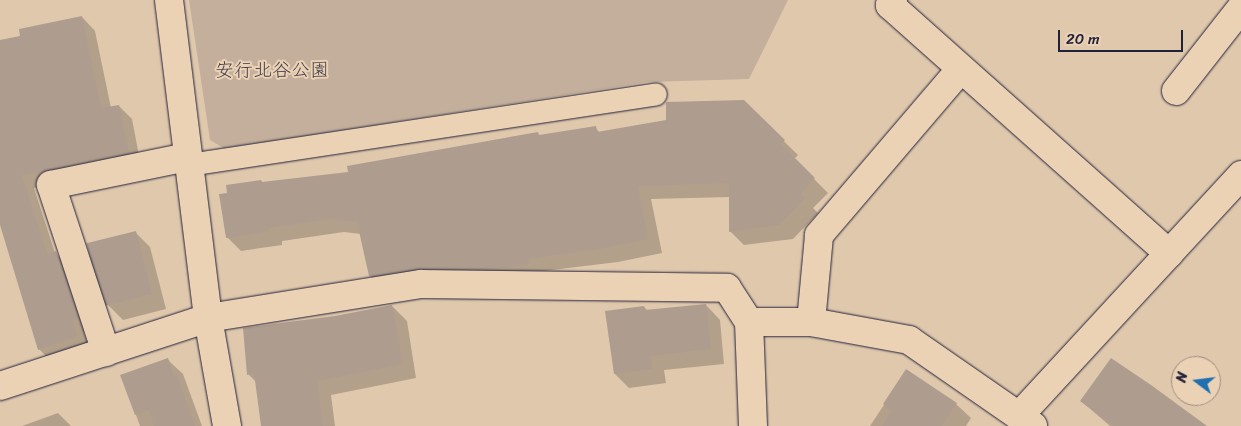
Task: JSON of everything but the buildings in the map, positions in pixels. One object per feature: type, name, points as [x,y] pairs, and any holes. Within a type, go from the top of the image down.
[{"type":"street","points":[[169,0],[208,318],[227,426]]},
{"type":"street","points":[[893,0],[890,5],[1169,254]]},
{"type":"street","points":[[1176,91],[1241,8]]},
{"type":"street","points":[[811,322],[819,235],[961,69]]},
{"type":"street","points":[[106,352],[51,185],[188,161]]},
{"type":"street","points":[[749,322],[811,322],[909,340],[1026,421],[1169,254],[1241,175]]},
{"type":"street","points":[[0,386],[208,318],[421,284],[727,288],[749,322],[753,426]]},
{"type":"lane","points":[[188,161],[656,94]]},
{"type":"green space","name":"安行北谷公園","points":[[189,0],[788,0],[749,79],[648,82],[225,149],[210,140]]}]
